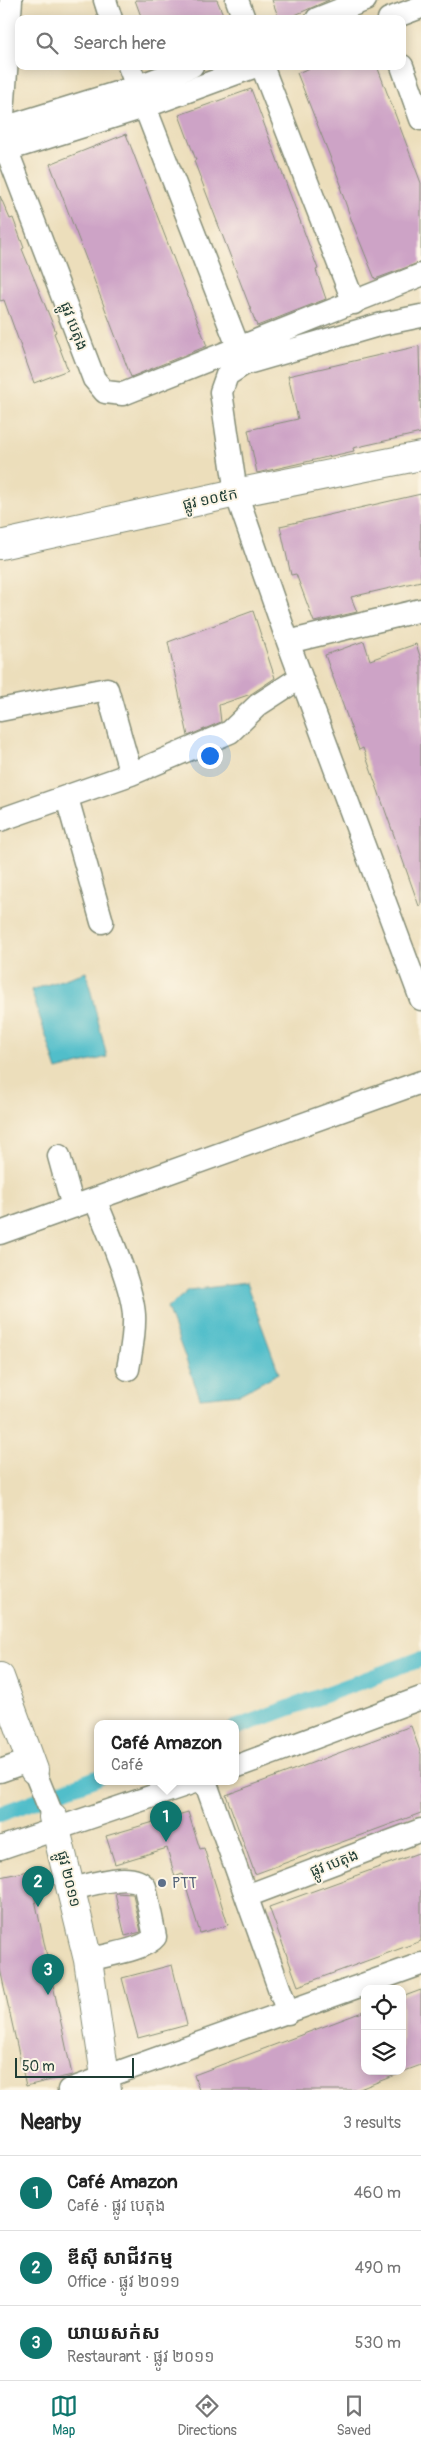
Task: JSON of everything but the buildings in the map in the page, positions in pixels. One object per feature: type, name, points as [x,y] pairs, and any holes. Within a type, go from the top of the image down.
[{"type":"main road","name":"ផ្លូវ ១០៥ក","points":[[0,545],[236,493],[421,456]]},
{"type":"main road","name":"ផ្លូវ ២០១១","points":[[0,1676],[32,1765]]},
{"type":"main road","name":"ផ្លូវ ២០១១","points":[[54,1823],[72,1889],[88,1960],[107,2084]]},
{"type":"street","name":"ផ្លូវ បេតុង","points":[[11,0],[1,129],[4,152],[94,379],[105,392],[123,394],[421,275]]},
{"type":"street","points":[[105,0],[111,15]]},
{"type":"street","points":[[237,0],[243,15]]},
{"type":"street","points":[[327,15],[365,0]]},
{"type":"street","points":[[377,0],[383,15]]},
{"type":"street","points":[[400,15],[421,7]]},
{"type":"street","points":[[130,70],[238,349]]},
{"type":"street","points":[[4,152],[140,97],[185,70]]},
{"type":"street","points":[[1,129],[140,97],[241,70]]},
{"type":"street","points":[[264,70],[354,302]]},
{"type":"street","points":[[403,70],[421,119]]},
{"type":"street","points":[[421,316],[382,324],[244,364],[227,374],[221,392],[236,493],[288,642],[421,999]]},
{"type":"street","points":[[288,642],[421,610]]},
{"type":"street","points":[[0,820],[131,774],[230,732],[258,705],[301,677]]},
{"type":"street","points":[[0,710],[107,689],[131,774]]},
{"type":"street","points":[[67,798],[102,922]]},
{"type":"street","points":[[0,1232],[421,1082]]},
{"type":"street","points":[[59,1156],[74,1207]]},
{"type":"street","points":[[95,1199],[123,1274],[134,1314],[133,1342],[128,1368]]},
{"type":"street","points":[[239,1766],[421,1698]]},
{"type":"street","points":[[0,1771],[32,1765]]},
{"type":"street","name":"ផ្លូវ ២០១១","points":[[32,1765],[54,1823]]},
{"type":"street","points":[[0,1848],[54,1823],[183,1785]]},
{"type":"street","points":[[206,1785],[288,2013]]},
{"type":"street","name":"ផ្លូវ បេតុង","points":[[247,1896],[421,1830]]},
{"type":"street","points":[[72,1889],[129,1878],[141,1882],[145,1887],[155,1937],[151,1943],[88,1960]]},
{"type":"street","points":[[69,2090],[107,2084],[288,2013],[421,1964]]},
{"type":"water","points":[[86,972],[107,1057],[57,1070],[31,990]]},
{"type":"water","points":[[246,1283],[279,1373],[240,1394],[200,1398],[167,1308],[189,1290]]},
{"type":"waterway","points":[[239,1727],[421,1659]]},
{"type":"waterway","points":[[0,1814],[94,1779]]},
{"type":"place","name":"Café Amazon","points":[[166,1842]]},
{"type":"place","name":"PTT","points":[[162,1883]]},
{"type":"place","name":"ឌីស៊ី សាជីវកម្ម","points":[[38,1907]]},
{"type":"place","name":"យាយសក់ស","points":[[48,1995]]}]
